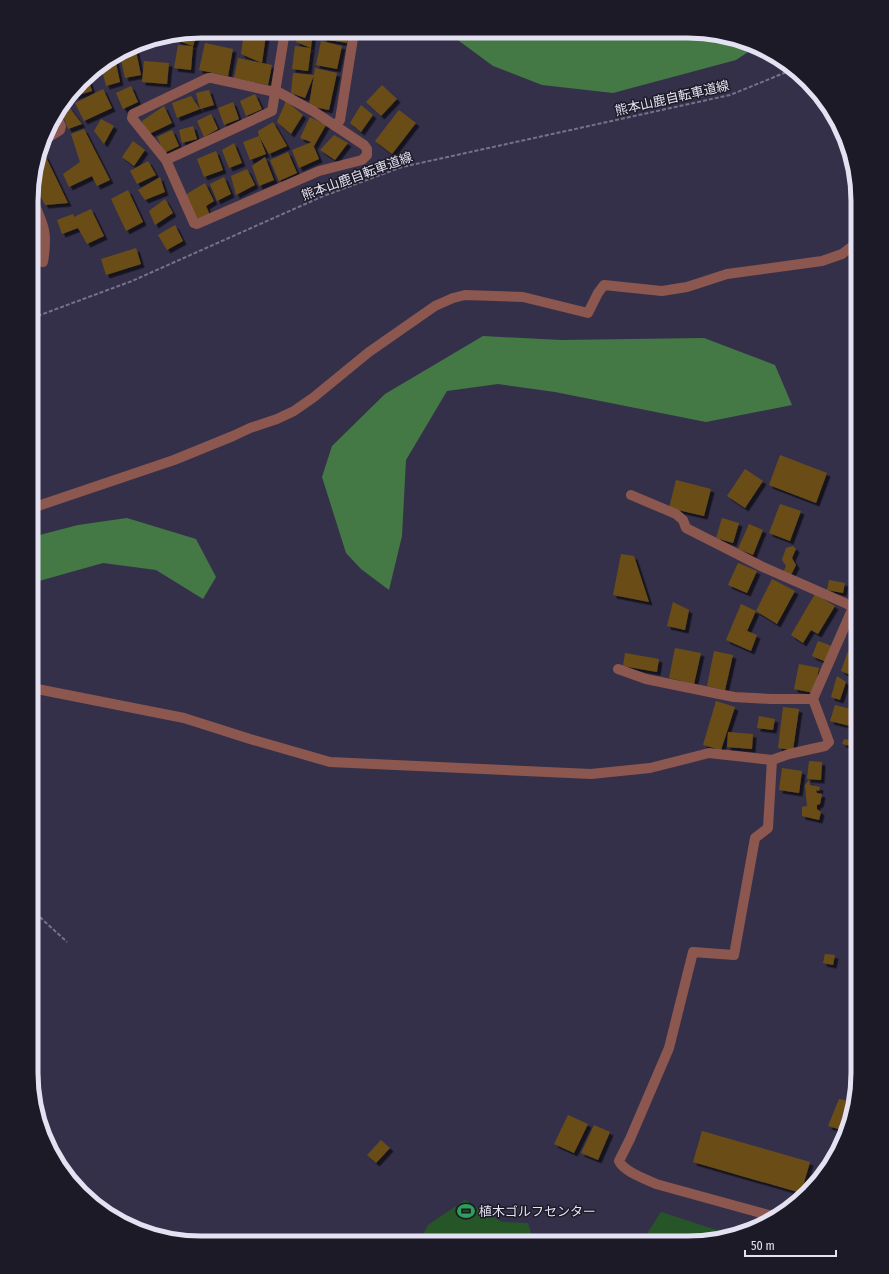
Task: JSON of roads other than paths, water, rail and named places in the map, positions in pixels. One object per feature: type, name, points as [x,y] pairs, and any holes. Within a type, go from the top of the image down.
[{"type":"street","points":[[166,160],[272,111],[284,38]]},
{"type":"street","points":[[335,126],[340,120],[353,38]]},
{"type":"street","points":[[208,78],[212,78],[280,93],[313,111],[335,126],[364,145],[367,149],[367,155],[362,160],[319,171],[197,224],[194,223],[166,160],[132,118],[133,114],[208,78]]},
{"type":"street","points":[[51,136],[60,130],[61,126],[59,122]]},
{"type":"street","points":[[38,212],[44,225],[46,244],[43,262],[38,262]]},
{"type":"street","points":[[38,506],[174,460],[250,428],[288,414],[314,397],[369,352],[435,306],[453,298],[465,295],[523,297],[588,314],[598,293],[604,285],[662,291],[687,287],[727,274],[822,261],[842,254],[851,247]]},
{"type":"street","points":[[631,495],[676,514],[683,520],[686,528],[764,567],[851,606]]},
{"type":"street","points":[[38,689],[184,718],[330,762],[591,774],[650,768],[710,753],[772,760],[789,754],[825,746],[829,742],[813,699],[851,619]]},
{"type":"street","points":[[618,669],[646,679],[734,697],[813,699]]},
{"type":"street","points":[[768,1215],[656,1184],[637,1176],[621,1166],[619,1161],[669,1048],[693,952],[734,955],[755,838],[768,828],[772,760]]},
{"type":"place","name":"植木ゴルフセンター","points":[[466,1211]]}]
